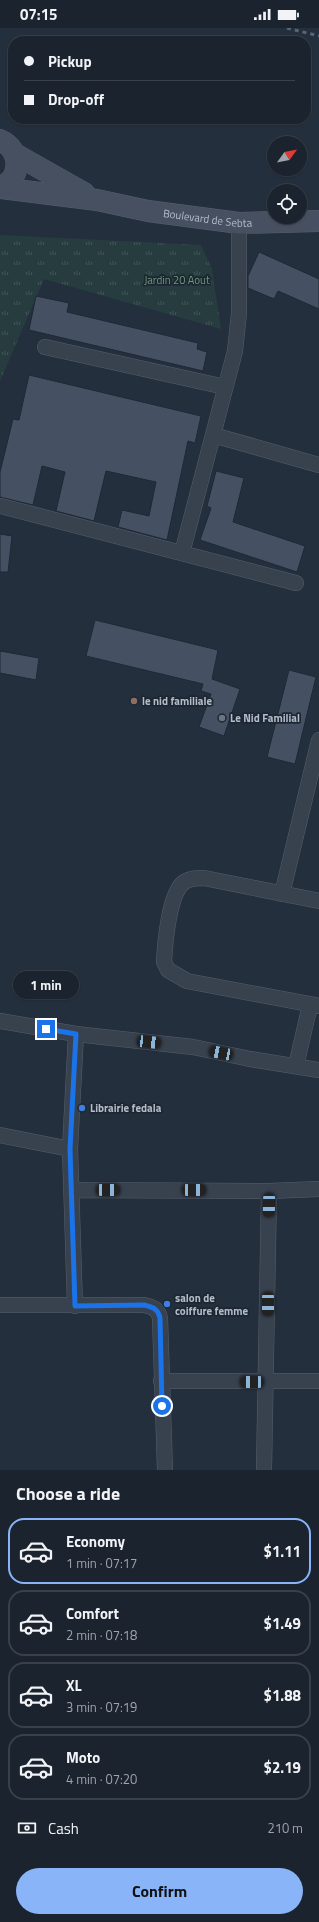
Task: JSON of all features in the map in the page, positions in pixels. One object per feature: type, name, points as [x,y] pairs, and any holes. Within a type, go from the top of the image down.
[{"type":"street","points":[[0,188],[7,184],[14,175],[17,165],[8,147]]},
{"type":"street","name":"Boulevard de Sebta","points":[[8,147],[97,200]]},
{"type":"street","name":"Boulevard de Sebta","points":[[0,188],[97,200],[148,211],[239,223],[319,221]]},
{"type":"street","points":[[182,553],[225,387],[236,351],[238,334],[239,223]]},
{"type":"street","points":[[45,347],[225,387]]},
{"type":"street","points":[[213,435],[319,465]]},
{"type":"street","points":[[1,506],[296,583]]},
{"type":"street","points":[[282,894],[313,794],[319,740]]},
{"type":"street","points":[[296,1066],[314,1006],[188,981],[168,970],[164,962],[172,906],[178,889],[183,883],[189,880],[204,878],[319,901]]},
{"type":"street","points":[[0,1021],[76,1034],[193,1047],[319,1070]]},
{"type":"street","points":[[75,1306],[70,1149],[76,1034]]},
{"type":"street","points":[[0,1135],[70,1149]]},
{"type":"street","points":[[72,1190],[269,1191],[319,1189]]},
{"type":"street","points":[[264,1470],[267,1382],[269,1191]]},
{"type":"street","points":[[0,1305],[144,1305],[155,1308],[158,1311],[160,1318],[165,1470]]},
{"type":"street","points":[[161,1381],[319,1381]]},
{"type":"green space","name":"Jardin 20 Aout","points":[[0,235],[201,245],[212,269],[221,329],[44,279],[0,381]]},
{"type":"building","points":[[259,252],[319,279],[319,309],[278,291],[274,299],[248,288],[248,276]]},
{"type":"building","points":[[36,296],[69,303],[67,312],[198,343],[197,349],[207,352],[203,371],[29,330]]},
{"type":"building","points":[[29,375],[201,416],[195,443],[188,441],[167,540],[118,527],[122,510],[149,516],[156,482],[106,471],[94,521],[56,511],[65,472],[42,466],[33,505],[0,497],[0,472],[13,419],[19,420]]},
{"type":"building","points":[[216,471],[244,478],[233,522],[305,546],[297,572],[200,540],[211,508],[207,506]]},
{"type":"building","points":[[0,534],[12,536],[8,572],[0,572]]},
{"type":"building","points":[[95,620],[218,650],[212,679],[240,689],[224,736],[199,727],[211,694],[201,691],[203,684],[86,656]]},
{"type":"building","points":[[0,651],[39,658],[36,680],[0,673]]},
{"type":"building","points":[[289,670],[316,677],[295,764],[267,757]]},
{"type":"railway","points":[[287,28],[319,36]]},
{"type":"place","name":"le nid familiale","points":[[134,701]]},
{"type":"place","name":"Le Nid Familial","points":[[222,718]]},
{"type":"place","name":"Librairie fedala","points":[[82,1108]]},
{"type":"place","name":"salon de coiffure femme","points":[[167,1304]]},
{"type":"route","points":[[46,1029],[76,1034],[70,1149],[75,1306],[144,1305],[155,1308],[158,1311],[160,1318],[162,1406]]}]
